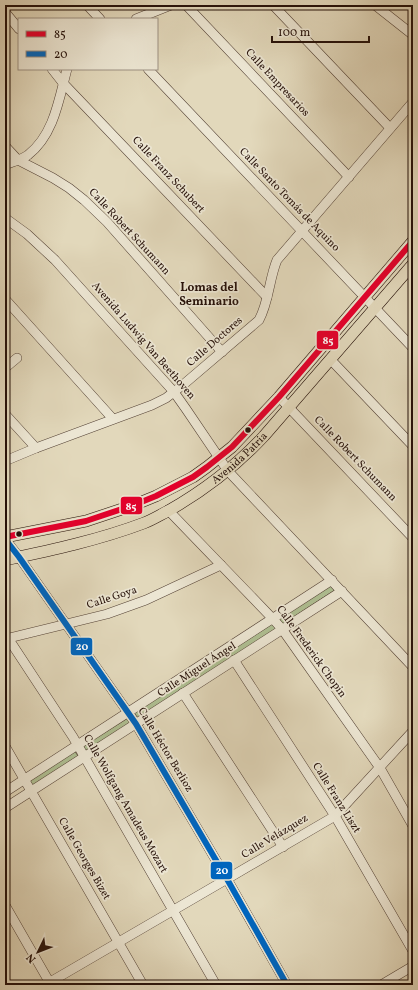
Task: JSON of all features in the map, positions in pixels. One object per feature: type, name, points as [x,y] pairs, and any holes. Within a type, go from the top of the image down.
[{"type":"main road","name":"Avenida Patria","points":[[5,538],[86,521],[156,496],[193,477],[219,458],[240,439],[279,397],[413,241]]},
{"type":"main road","name":"Avenida Patria","points":[[5,560],[92,540],[145,523],[185,501],[228,471],[247,454],[289,408],[413,264]]},
{"type":"street","points":[[87,5],[99,18]]},
{"type":"street","points":[[138,18],[171,5]]},
{"type":"street","name":"Calle Empresarios","points":[[186,5],[349,177]]},
{"type":"street","points":[[273,5],[390,128]]},
{"type":"street","points":[[374,5],[413,35]]},
{"type":"street","points":[[5,12],[18,28]]},
{"type":"street","name":"Calle Franz Schubert","points":[[53,70],[267,297]]},
{"type":"street","points":[[5,165],[26,156],[42,140],[48,131],[67,70]]},
{"type":"street","name":"Calle Santo Tomás de Aquino","points":[[149,70],[413,348]]},
{"type":"street","name":"Calle Doctores","points":[[5,461],[152,405],[174,392],[259,320],[263,312],[273,270],[277,260],[413,102]]},
{"type":"street","name":"Calle Robert Schumann","points":[[5,146],[18,160],[53,178],[84,200],[107,222],[222,352]]},
{"type":"street","name":"Avenida Ludwig Van Beethoven","points":[[5,218],[27,234],[55,260],[174,392],[228,471],[413,666]]},
{"type":"street","points":[[5,299],[113,419]]},
{"type":"street","points":[[5,368],[17,358]]},
{"type":"street","points":[[331,360],[413,446]]},
{"type":"street","name":"Calle Robert Schumann","points":[[279,397],[413,538]]},
{"type":"street","points":[[5,414],[36,448]]},
{"type":"street","name":"Calle Frederick Chopin","points":[[168,510],[282,629],[380,768],[413,826]]},
{"type":"street","name":"Calle Héctor Berlioz","points":[[5,538],[129,712],[287,985]]},
{"type":"street","name":"Calle Goya","points":[[6,638],[107,614],[146,600],[221,565]]},
{"type":"street","name":"Calle Miguel Ángel","points":[[5,792],[332,580]]},
{"type":"street","name":"Calle Miguel Ángel","points":[[5,808],[342,591]]},
{"type":"street","name":"Calle Wolfgang Amadeus Mozart","points":[[6,638],[78,746],[216,985]]},
{"type":"street","name":"Calle Franz Liszt","points":[[234,660],[335,816],[413,951]]},
{"type":"street","points":[[183,693],[283,846]]},
{"type":"street","name":"Calle Velázquez","points":[[49,984],[118,942],[335,816],[413,731]]},
{"type":"street","name":"Calle Georges Bizet","points":[[5,746],[143,985]]},
{"type":"street","points":[[5,905],[49,984]]},
{"type":"street","points":[[381,985],[413,966]]},
{"type":"green space","points":[[329,585],[335,590],[283,624],[279,619]]},
{"type":"green space","points":[[272,624],[276,629],[139,719],[134,713]]},
{"type":"green space","points":[[128,718],[131,723],[85,751],[83,746]]},
{"type":"green space","points":[[74,750],[78,756],[31,787],[27,781]]},
{"type":"transit line","name":"85","points":[[5,537],[86,521],[134,505],[156,496],[193,477],[207,467],[232,447],[279,397],[413,241]]},
{"type":"transit line","name":"20","points":[[5,539],[136,724],[287,985]]},
{"type":"district","name":"Lomas del Seminario","points":[[209,295]]}]
